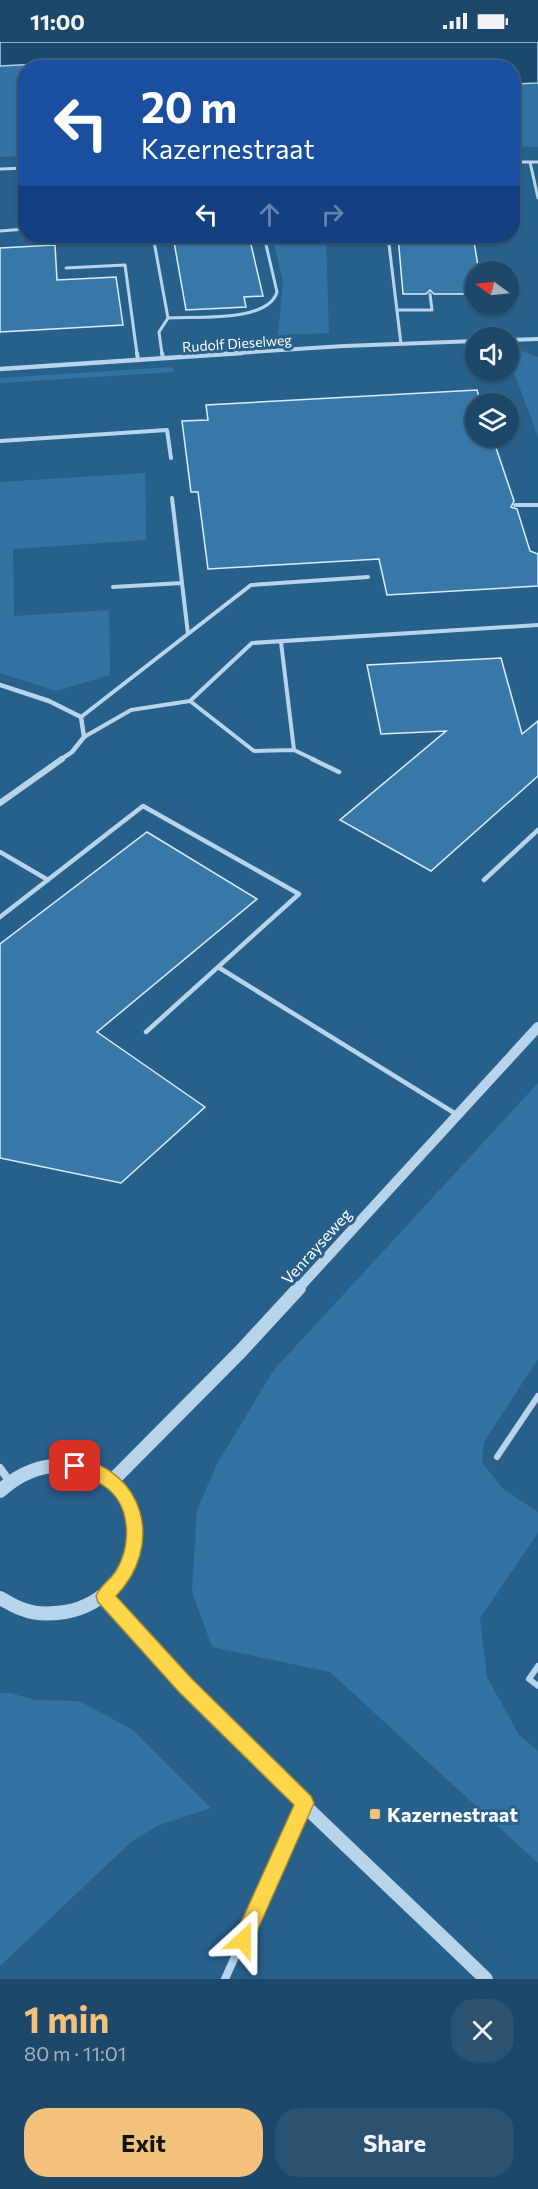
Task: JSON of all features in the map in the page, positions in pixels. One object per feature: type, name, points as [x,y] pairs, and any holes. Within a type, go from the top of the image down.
[{"type":"street","points":[[519,340],[538,339]]},
{"type":"street","name":"Rudolf Dieselweg","points":[[0,369],[465,341]]},
{"type":"street","points":[[0,685],[49,701],[81,717],[84,737],[72,752],[0,803]]},
{"type":"street","name":"Venrayseweg","points":[[112,1481],[242,1352],[538,1027]]},
{"type":"street","points":[[0,1468],[5,1486],[34,1468],[62,1464],[88,1468],[112,1481],[125,1497],[133,1516],[136,1537],[131,1559],[121,1579],[104,1596],[83,1609],[60,1615],[36,1615],[13,1608],[0,1598]]},
{"type":"street","points":[[104,1596],[140,1638],[193,1693],[486,1979]]},
{"type":"street","points":[[225,1979],[304,1803]]},
{"type":"lane","points":[[520,162],[538,162]]},
{"type":"lane","points":[[530,162],[538,198]]},
{"type":"lane","points":[[0,169],[18,168]]},
{"type":"lane","points":[[0,231],[18,230]]},
{"type":"lane","points":[[154,243],[168,318],[159,332],[163,358]]},
{"type":"lane","points":[[168,318],[252,312],[267,307],[276,298],[277,292],[266,243]]},
{"type":"lane","points":[[389,243],[401,344]]},
{"type":"lane","points":[[66,268],[126,265],[138,360]]},
{"type":"lane","points":[[397,310],[432,310],[430,294]]},
{"type":"lane","points":[[0,441],[167,430],[171,458]]},
{"type":"lane","points":[[172,498],[188,634]]},
{"type":"lane","points":[[515,505],[538,505]]},
{"type":"lane","points":[[81,717],[251,585],[368,577]]},
{"type":"lane","points":[[112,587],[182,583]]},
{"type":"lane","points":[[84,737],[131,710],[190,700],[252,643],[538,625]]},
{"type":"lane","points":[[281,642],[294,750]]},
{"type":"lane","points":[[190,700],[254,751],[294,750],[339,772]]},
{"type":"lane","points":[[0,917],[143,806],[299,894],[146,1032]]},
{"type":"lane","points":[[484,880],[538,830]]},
{"type":"lane","points":[[0,852],[48,880]]},
{"type":"lane","points":[[218,967],[458,1114]]},
{"type":"lane","points":[[496,1457],[538,1395]]},
{"type":"lane","points":[[538,1666],[529,1679],[538,1686]]},
{"type":"shaded area","points":[[0,42],[538,42],[538,83],[520,84],[520,60],[18,60],[18,65],[0,66]]},
{"type":"shaded area","points":[[18,65],[18,156],[0,157],[0,66]]},
{"type":"shaded area","points":[[538,83],[538,147],[520,146],[520,84]]},
{"type":"shaded area","points":[[274,243],[326,243],[329,333],[278,335],[283,281]]},
{"type":"shaded area","points":[[519,350],[538,357],[538,437],[517,381],[519,381]]},
{"type":"shaded area","points":[[172,367],[174,372],[0,383],[0,378]]},
{"type":"shaded area","points":[[145,473],[146,540],[13,549],[14,616],[109,610],[110,675],[56,691],[0,673],[0,482]]},
{"type":"shaded area","points":[[538,1083],[538,1359],[484,1442],[482,1462],[503,1489],[538,1512],[538,1533],[480,1618],[487,1677],[519,1735],[538,1751],[538,1863],[330,1672],[212,1647],[192,1592],[197,1510],[217,1464],[273,1371]]},
{"type":"shaded area","points":[[0,1693],[10,1693],[35,1700],[79,1701],[133,1730],[211,1808],[159,1825],[131,1842],[0,1966]]},
{"type":"building","points":[[174,243],[251,243],[263,296],[244,297],[246,307],[186,310]]},
{"type":"building","points":[[399,243],[474,243],[477,261],[465,261],[465,294],[434,294],[430,290],[426,294],[403,294]]},
{"type":"building","points":[[55,245],[57,280],[116,277],[123,325],[0,332],[0,248]]},
{"type":"building","points":[[477,390],[478,393],[465,393],[465,447],[496,447],[514,501],[511,507],[517,509],[530,551],[538,554],[538,586],[387,595],[379,559],[208,569],[198,492],[191,492],[182,421],[208,420],[206,405]]},
{"type":"building","points":[[501,658],[522,734],[538,721],[538,776],[431,871],[340,820],[446,731],[381,734],[367,665]]},
{"type":"building","points":[[147,832],[257,899],[97,1032],[205,1107],[121,1183],[0,1158],[0,944]]},
{"type":"place","name":"Kazernestraat","points":[[375,1814]]},
{"type":"route","points":[[75,1466],[88,1468],[112,1481],[125,1497],[133,1516],[136,1537],[131,1559],[121,1579],[104,1596],[140,1638],[216,1717],[304,1803],[243,1940]]}]
